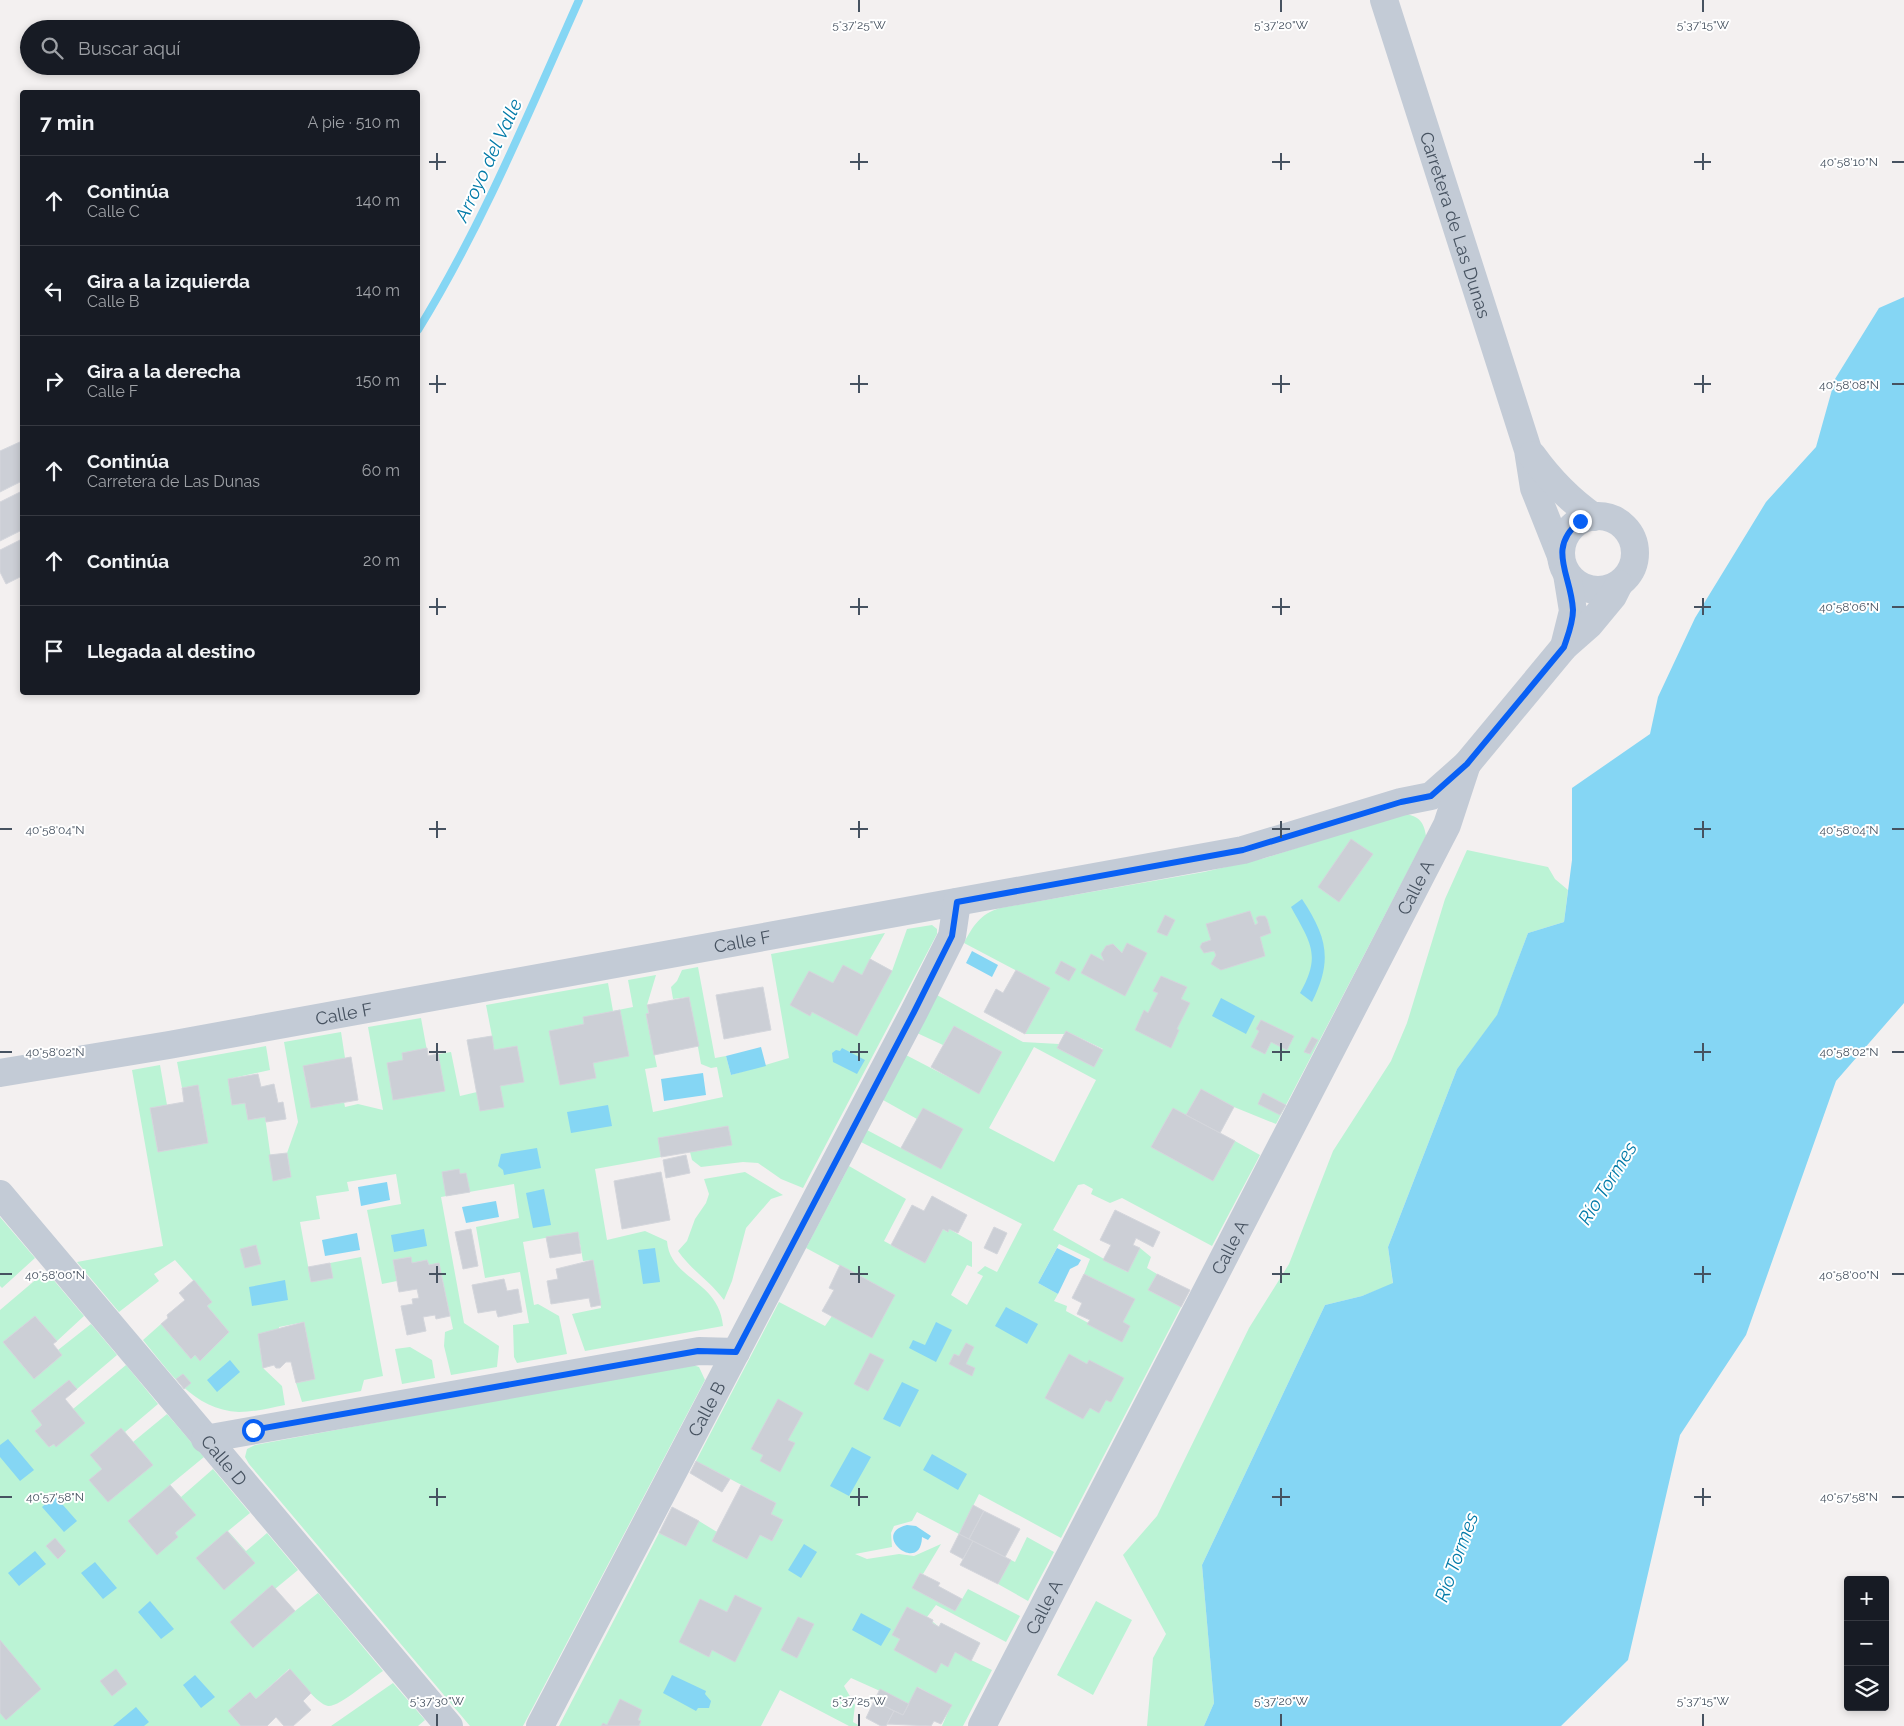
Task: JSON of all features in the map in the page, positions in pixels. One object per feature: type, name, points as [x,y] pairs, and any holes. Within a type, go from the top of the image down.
[{"type":"street","name":"Carretera de Las Dunas","points":[[1384,0],[1528,450],[1534,488],[1564,565],[1573,611],[1572,624],[1564,647]]},
{"type":"street","name":"Carretera de Las Dunas","points":[[1528,450],[1552,482],[1570,500],[1594,517]]},
{"type":"street","points":[[1594,517],[1615,521],[1630,536],[1635,556],[1630,572],[1619,584],[1608,589],[1585,588],[1575,582],[1564,565],[1563,542],[1570,530],[1580,521],[1594,517]]},
{"type":"street","name":"Carretera de Las Dunas","points":[[1467,764],[1564,647],[1589,625],[1613,596],[1619,584]]},
{"type":"street","name":"Calle F","points":[[0,1073],[169,1045],[1243,850],[1401,802],[1431,796],[1467,764]]},
{"type":"street","name":"Calle A","points":[[982,1726],[1447,825],[1467,764]]},
{"type":"street","name":"Calle B","points":[[540,1726],[914,1012],[952,936],[957,902]]},
{"type":"street","name":"Calle D","points":[[0,1194],[449,1726]]},
{"type":"street","points":[[205,1438],[690,1352],[736,1352]]},
{"type":"green space","points":[[1402,814],[1416,817],[1424,826],[1426,836],[1276,1124],[1234,1107],[1201,1089],[1186,1115],[1173,1108],[1151,1147],[1213,1181],[1235,1141],[1260,1155],[1212,1246],[1122,1198],[1110,1203],[1091,1194],[1093,1189],[1084,1184],[1078,1185],[1053,1230],[1127,1272],[1140,1248],[1151,1257],[1147,1268],[1157,1274],[1148,1290],[1181,1307],[1061,1538],[979,1494],[959,1534],[917,1512],[912,1521],[894,1526],[891,1533],[892,1547],[855,1554],[867,1559],[899,1554],[914,1556],[941,1544],[923,1574],[920,1573],[913,1588],[955,1611],[968,1589],[1020,1616],[1006,1642],[936,1605],[927,1617],[939,1627],[941,1623],[980,1643],[971,1660],[992,1670],[963,1726],[942,1726],[951,1705],[918,1687],[909,1704],[851,1678],[844,1686],[855,1705],[853,1722],[860,1726],[849,1726],[780,1690],[761,1726],[559,1726],[659,1533],[686,1546],[699,1521],[717,1532],[712,1541],[747,1559],[760,1535],[772,1541],[783,1521],[771,1514],[776,1503],[696,1461],[779,1302],[825,1326],[832,1316],[895,1295],[806,1248],[849,1166],[906,1199],[884,1241],[925,1263],[943,1229],[947,1232],[949,1229],[972,1242],[972,1267],[967,1265],[951,1295],[967,1305],[983,1276],[977,1273],[985,1266],[997,1272],[1022,1224],[861,1142],[867,1130],[901,1148],[917,1119],[883,1100],[906,1055],[979,1093],[1002,1052],[954,1026],[943,1045],[917,1033],[937,995],[1023,1042],[1059,1044],[1057,1048],[1094,1067],[1103,1049],[1066,1031],[1064,1034],[1025,1034],[1049,988],[964,943],[974,926],[982,917],[1000,908],[1204,872],[1265,858]],"holes":[[[1034,1047],[1096,1080],[1054,1162],[989,1128]],[[1059,1244],[1090,1259],[1084,1274],[1134,1299],[1123,1322],[1122,1341],[1066,1311],[1067,1306],[1054,1301],[1058,1294],[1038,1283]]]},
{"type":"green space","points":[[1467,850],[1548,867],[1555,879],[1568,890],[1564,922],[1528,933],[1497,1016],[1457,1069],[1388,1247],[1393,1284],[1362,1296],[1325,1305],[1202,1565],[1214,1703],[1204,1726],[1147,1726],[1153,1658],[1166,1634],[1123,1555],[1157,1516],[1249,1328],[1289,1264],[1333,1151],[1391,1061],[1407,1023],[1445,899]]},
{"type":"green space","points":[[932,925],[937,929],[937,934],[803,1188],[781,1179],[758,1163],[743,1162],[701,1167],[692,1160],[690,1152],[731,1145],[728,1126],[658,1138],[661,1157],[595,1169],[607,1240],[645,1231],[667,1241],[670,1254],[676,1264],[713,1299],[720,1311],[723,1326],[585,1351],[572,1314],[601,1308],[593,1260],[583,1261],[578,1232],[523,1242],[534,1305],[538,1304],[559,1316],[567,1354],[517,1363],[514,1357],[513,1325],[529,1323],[520,1272],[485,1278],[476,1227],[519,1218],[514,1184],[441,1197],[464,1323],[499,1346],[497,1367],[451,1375],[444,1346],[445,1332],[453,1329],[439,1264],[429,1265],[427,1260],[412,1263],[410,1257],[393,1260],[397,1281],[382,1284],[367,1210],[401,1204],[396,1174],[347,1182],[349,1191],[316,1196],[320,1219],[300,1222],[311,1282],[330,1263],[361,1257],[383,1376],[364,1380],[361,1391],[302,1402],[296,1383],[315,1379],[304,1322],[279,1327],[279,1330],[258,1334],[263,1368],[282,1386],[285,1405],[256,1411],[239,1412],[223,1410],[195,1397],[173,1376],[143,1340],[161,1324],[191,1359],[195,1355],[200,1361],[229,1332],[207,1306],[212,1302],[175,1260],[154,1274],[159,1281],[119,1312],[77,1262],[163,1246],[132,1070],[160,1065],[167,1105],[150,1108],[158,1152],[208,1143],[198,1086],[182,1088],[177,1062],[266,1046],[270,1070],[228,1079],[232,1105],[245,1103],[248,1120],[265,1117],[274,1180],[291,1177],[287,1153],[298,1122],[284,1042],[341,1032],[345,1058],[303,1067],[311,1108],[344,1102],[345,1107],[358,1104],[383,1110],[368,1027],[421,1018],[428,1056],[451,1052],[460,1096],[477,1092],[467,1040],[492,1036],[486,1005],[608,983],[613,1011],[633,1007],[628,980],[656,975],[647,1005],[649,1013],[646,1014],[657,1067],[645,1069],[653,1112],[723,1097],[717,1067],[711,1068],[701,1064],[689,997],[673,999],[671,987],[677,981],[682,970],[698,967],[715,1058],[726,1056],[731,1075],[789,1058],[771,954],[885,933],[870,959],[892,971],[907,929]]},
{"type":"green space","points":[[745,1172],[783,1195],[771,1199],[746,1228],[732,1281],[724,1300],[678,1251],[687,1241],[695,1219],[706,1203],[709,1194],[704,1179]]},
{"type":"green space","points":[[0,1217],[35,1258],[2,1288],[0,1286]]},
{"type":"green space","points":[[46,1271],[84,1316],[57,1341],[35,1316],[3,1342],[34,1379],[62,1355],[58,1350],[91,1324],[117,1355],[77,1389],[69,1380],[31,1411],[42,1425],[35,1431],[50,1447],[54,1444],[73,1409],[126,1365],[158,1404],[125,1432],[133,1442],[167,1414],[204,1457],[170,1485],[181,1497],[213,1469],[250,1513],[228,1531],[246,1551],[267,1533],[298,1570],[275,1589],[295,1611],[318,1593],[383,1671],[348,1697],[328,1706],[313,1696],[289,1669],[256,1699],[250,1692],[228,1711],[241,1726],[0,1726],[0,1310]]},
{"type":"green space","points":[[410,1347],[432,1360],[435,1378],[402,1384],[395,1349]]},
{"type":"green space","points":[[690,1364],[699,1367],[705,1380],[523,1726],[470,1726],[245,1457],[247,1449],[255,1445]]},
{"type":"green space","points":[[1027,1537],[1054,1552],[1028,1601],[998,1584],[1011,1560],[1015,1562]]},
{"type":"green space","points":[[1096,1601],[1132,1620],[1093,1695],[1057,1675]]},
{"type":"green space","points":[[393,1683],[425,1720],[418,1726],[331,1726]]},
{"type":"water","name":"Río Tormes","points":[[1904,297],[1904,1003],[1836,1081],[1746,1335],[1680,1435],[1628,1660],[1561,1726],[1204,1726],[1214,1703],[1202,1565],[1325,1305],[1362,1296],[1393,1283],[1388,1247],[1457,1069],[1497,1015],[1528,933],[1564,922],[1572,860],[1572,788],[1650,734],[1658,697],[1695,618],[1766,502],[1816,447],[1835,379],[1879,308]]},
{"type":"water","points":[[1302,899],[1317,925],[1324,949],[1323,974],[1312,1002],[1300,993],[1311,968],[1311,949],[1304,930],[1291,907]]},
{"type":"water","points":[[972,951],[998,965],[992,977],[966,963]]},
{"type":"water","points":[[1221,998],[1255,1016],[1246,1034],[1212,1016]]},
{"type":"water","points":[[761,1047],[766,1066],[731,1075],[726,1056]]},
{"type":"water","points":[[842,1048],[865,1060],[857,1074],[833,1062],[832,1053],[836,1050],[840,1051]]},
{"type":"water","points":[[703,1073],[706,1095],[664,1101],[661,1079]]},
{"type":"water","points":[[608,1105],[612,1126],[571,1133],[567,1112]]},
{"type":"water","points":[[537,1148],[541,1168],[504,1175],[503,1170],[498,1166],[501,1154]]},
{"type":"water","points":[[387,1182],[390,1200],[361,1206],[358,1187]]},
{"type":"water","points":[[544,1189],[551,1225],[533,1228],[526,1193]]},
{"type":"water","points":[[496,1201],[499,1217],[466,1223],[462,1207]]},
{"type":"water","points":[[424,1229],[427,1246],[394,1252],[391,1235]]},
{"type":"water","points":[[357,1233],[360,1250],[325,1256],[322,1240]]},
{"type":"water","points":[[655,1248],[660,1282],[643,1284],[638,1250]]},
{"type":"water","points":[[1057,1248],[1081,1260],[1078,1265],[1070,1269],[1058,1294],[1038,1283]]},
{"type":"water","points":[[285,1280],[288,1300],[252,1306],[249,1287]]},
{"type":"water","points":[[1006,1307],[1038,1324],[1027,1344],[995,1326]]},
{"type":"water","points":[[936,1322],[952,1330],[936,1362],[909,1348],[913,1340],[925,1345]]},
{"type":"water","points":[[230,1360],[240,1372],[217,1392],[207,1380]]},
{"type":"water","points":[[902,1382],[919,1390],[900,1427],[883,1419]]},
{"type":"water","points":[[8,1439],[34,1470],[20,1481],[0,1457],[0,1445]]},
{"type":"water","points":[[852,1447],[871,1457],[849,1496],[830,1486]]},
{"type":"water","points":[[932,1454],[967,1474],[958,1490],[923,1470]]},
{"type":"water","points":[[55,1496],[77,1521],[64,1532],[42,1507]]},
{"type":"water","points":[[907,1525],[916,1526],[931,1536],[928,1540],[922,1537],[920,1548],[914,1553],[907,1553],[900,1549],[895,1543],[893,1536],[897,1530]]},
{"type":"water","points":[[804,1544],[817,1552],[801,1578],[788,1570]]},
{"type":"water","points":[[35,1551],[46,1564],[19,1586],[8,1573]]},
{"type":"water","points":[[95,1562],[117,1588],[103,1599],[81,1573]]},
{"type":"water","points":[[150,1601],[174,1629],[161,1639],[138,1612]]},
{"type":"water","points":[[861,1613],[891,1629],[881,1646],[852,1630]]},
{"type":"water","points":[[195,1675],[215,1697],[201,1708],[183,1685]]},
{"type":"water","points":[[672,1675],[706,1691],[705,1694],[711,1701],[709,1708],[698,1708],[696,1711],[663,1693]]},
{"type":"water","points":[[136,1707],[149,1722],[144,1726],[113,1726]]},
{"type":"building","points":[[20,442],[20,482],[0,492],[0,451]]},
{"type":"building","points":[[20,492],[20,531],[0,541],[0,502]]},
{"type":"building","points":[[20,540],[20,577],[6,584],[0,572],[0,550]]},
{"type":"building","points":[[1351,839],[1373,854],[1339,902],[1318,887]]},
{"type":"building","points":[[1250,911],[1255,925],[1258,923],[1256,918],[1259,916],[1265,916],[1267,919],[1271,933],[1260,937],[1265,956],[1221,970],[1211,964],[1216,955],[1214,951],[1204,953],[1200,947],[1202,943],[1211,940],[1206,924]]},
{"type":"building","points":[[1165,915],[1175,920],[1167,936],[1157,932]]},
{"type":"building","points":[[1127,943],[1147,953],[1125,996],[1081,973],[1091,954],[1104,961],[1101,954],[1106,946],[1113,944],[1122,953]]},
{"type":"building","points":[[870,959],[892,971],[857,1036],[812,1012],[810,1016],[790,1005],[809,971],[833,983],[843,965],[862,975]]},
{"type":"building","points":[[1061,961],[1076,969],[1069,981],[1055,973]]},
{"type":"building","points":[[1016,970],[1050,988],[1025,1034],[984,1012],[996,989],[1003,993]]},
{"type":"building","points":[[1161,976],[1187,987],[1181,999],[1190,1003],[1177,1029],[1179,1030],[1171,1048],[1135,1030],[1144,1010],[1148,1013],[1158,993],[1153,991]]},
{"type":"building","points":[[763,987],[771,1030],[724,1039],[716,995]]},
{"type":"building","points":[[689,997],[699,1046],[654,1055],[646,1014],[649,1013],[647,1005]]},
{"type":"building","points":[[620,1010],[629,1056],[593,1063],[596,1078],[560,1085],[549,1031],[584,1024],[583,1017]]},
{"type":"building","points":[[1261,1020],[1294,1036],[1287,1050],[1271,1042],[1265,1054],[1251,1047],[1259,1031],[1256,1029]]},
{"type":"building","points":[[954,1026],[1002,1052],[979,1094],[931,1067]]},
{"type":"building","points":[[1066,1031],[1103,1050],[1094,1067],[1057,1048]]},
{"type":"building","points":[[492,1036],[494,1050],[517,1046],[524,1082],[500,1086],[504,1107],[480,1111],[467,1040]]},
{"type":"building","points":[[1312,1037],[1318,1040],[1310,1054],[1304,1052]]},
{"type":"building","points":[[427,1048],[428,1056],[438,1054],[445,1091],[393,1100],[387,1063],[403,1060],[402,1053]]},
{"type":"building","points":[[351,1057],[358,1100],[311,1108],[303,1066]]},
{"type":"building","points":[[258,1074],[261,1087],[274,1084],[278,1103],[283,1102],[286,1119],[266,1122],[265,1117],[248,1120],[245,1103],[232,1105],[228,1079]]},
{"type":"building","points":[[198,1085],[208,1143],[158,1152],[150,1108],[184,1102],[182,1088]]},
{"type":"building","points":[[1201,1089],[1234,1107],[1220,1133],[1186,1115]]},
{"type":"building","points":[[1263,1093],[1286,1105],[1280,1115],[1258,1104]]},
{"type":"building","points":[[923,1108],[963,1129],[941,1169],[901,1148]]},
{"type":"building","points":[[1173,1108],[1235,1141],[1213,1181],[1151,1147]]},
{"type":"building","points":[[728,1126],[732,1145],[661,1157],[658,1138]]},
{"type":"building","points":[[287,1153],[291,1177],[273,1181],[269,1155]]},
{"type":"building","points":[[686,1155],[690,1173],[666,1178],[663,1160]]},
{"type":"building","points":[[459,1169],[460,1174],[466,1173],[470,1192],[446,1196],[442,1172]]},
{"type":"building","points":[[661,1172],[670,1220],[622,1229],[614,1181]]},
{"type":"building","points":[[932,1196],[967,1215],[958,1233],[949,1229],[948,1232],[943,1229],[925,1263],[891,1245],[912,1205],[924,1211]]},
{"type":"building","points":[[1115,1210],[1160,1232],[1153,1247],[1136,1238],[1133,1245],[1140,1248],[1128,1272],[1103,1260],[1111,1245],[1100,1240]]},
{"type":"building","points":[[994,1227],[1007,1233],[997,1254],[984,1248]]},
{"type":"building","points":[[471,1229],[478,1266],[463,1269],[455,1232]]},
{"type":"building","points":[[578,1232],[581,1253],[550,1258],[546,1237]]},
{"type":"building","points":[[256,1245],[261,1264],[245,1268],[240,1249]]},
{"type":"building","points":[[411,1257],[412,1263],[427,1260],[429,1265],[439,1263],[450,1316],[436,1319],[435,1315],[423,1317],[426,1331],[407,1335],[401,1306],[413,1304],[412,1299],[419,1298],[417,1289],[399,1292],[393,1260]]},
{"type":"building","points":[[593,1260],[601,1305],[591,1307],[589,1298],[551,1304],[547,1281],[558,1279],[556,1269]]},
{"type":"building","points":[[330,1263],[333,1278],[311,1282],[308,1267]]},
{"type":"building","points":[[840,1265],[895,1295],[872,1338],[822,1311],[834,1290],[829,1288]]},
{"type":"building","points":[[1084,1274],[1135,1299],[1123,1322],[1130,1326],[1122,1342],[1087,1324],[1090,1320],[1077,1314],[1082,1303],[1072,1298]]},
{"type":"building","points":[[1157,1274],[1190,1290],[1181,1307],[1148,1290]]},
{"type":"building","points":[[504,1279],[507,1291],[518,1289],[522,1312],[498,1317],[496,1310],[478,1313],[472,1285]]},
{"type":"building","points":[[194,1280],[212,1302],[207,1306],[229,1332],[200,1361],[195,1355],[191,1359],[161,1324],[168,1318],[167,1315],[185,1300],[179,1293]]},
{"type":"building","points":[[35,1316],[57,1341],[53,1344],[62,1355],[34,1379],[3,1342]]},
{"type":"building","points":[[304,1322],[315,1379],[296,1383],[291,1362],[286,1362],[280,1368],[276,1368],[274,1365],[263,1368],[258,1334]]},
{"type":"building","points":[[966,1343],[974,1347],[966,1364],[975,1368],[972,1376],[949,1364],[954,1354],[959,1356]]},
{"type":"building","points":[[870,1353],[884,1360],[868,1391],[854,1384]]},
{"type":"building","points":[[1069,1354],[1087,1364],[1089,1360],[1124,1378],[1111,1402],[1106,1400],[1099,1413],[1090,1408],[1083,1419],[1045,1398]]},
{"type":"building","points":[[183,1374],[191,1383],[184,1389],[176,1379]]},
{"type":"building","points":[[69,1380],[77,1389],[65,1399],[85,1423],[56,1447],[54,1444],[49,1447],[35,1431],[42,1425],[31,1411]]},
{"type":"building","points":[[778,1399],[803,1413],[788,1440],[795,1443],[780,1472],[760,1461],[763,1455],[751,1449]]},
{"type":"building","points":[[121,1428],[153,1465],[108,1502],[89,1480],[102,1469],[90,1455]]},
{"type":"building","points":[[696,1461],[730,1479],[722,1492],[690,1473]]},
{"type":"building","points":[[170,1485],[196,1515],[175,1533],[178,1537],[157,1555],[128,1521]]},
{"type":"building","points":[[741,1485],[776,1503],[771,1514],[783,1520],[772,1541],[760,1535],[747,1559],[712,1541]]},
{"type":"building","points":[[973,1505],[984,1511],[969,1539],[959,1534]]},
{"type":"building","points":[[672,1507],[699,1521],[686,1546],[659,1533]]},
{"type":"building","points":[[984,1511],[1020,1529],[1005,1557],[969,1539]]},
{"type":"building","points":[[227,1531],[255,1563],[224,1590],[196,1558]]},
{"type":"building","points":[[959,1534],[973,1541],[963,1559],[950,1552]]},
{"type":"building","points":[[55,1538],[66,1551],[58,1559],[46,1546]]},
{"type":"building","points":[[973,1541],[1011,1560],[998,1584],[960,1565]]},
{"type":"building","points":[[920,1573],[940,1583],[938,1586],[962,1599],[955,1611],[912,1588]]},
{"type":"building","points":[[272,1585],[295,1611],[253,1648],[230,1622]]},
{"type":"building","points":[[735,1595],[762,1608],[735,1662],[712,1650],[709,1657],[679,1642],[700,1599],[727,1612]]},
{"type":"building","points":[[907,1607],[933,1620],[932,1623],[939,1627],[941,1623],[980,1643],[971,1661],[955,1652],[948,1667],[941,1663],[936,1673],[894,1650],[900,1639],[892,1635]]},
{"type":"building","points":[[798,1617],[814,1624],[797,1658],[781,1650]]},
{"type":"building","points":[[0,1640],[41,1689],[6,1720],[0,1713]]},
{"type":"building","points":[[116,1669],[127,1684],[112,1696],[100,1681]]},
{"type":"building","points":[[290,1669],[311,1693],[303,1701],[311,1710],[293,1726],[284,1726],[276,1717],[267,1726],[241,1726],[228,1711],[250,1692],[256,1699]]},
{"type":"building","points":[[917,1687],[952,1705],[941,1724],[934,1721],[931,1726],[887,1724],[894,1711],[903,1715]]},
{"type":"building","points":[[880,1689],[909,1704],[903,1715],[874,1701]]},
{"type":"building","points":[[620,1699],[642,1710],[638,1720],[641,1721],[639,1726],[601,1726],[603,1723],[607,1725]]},
{"type":"building","points":[[874,1701],[894,1711],[886,1726],[881,1726],[866,1718]]},
{"type":"waterway","name":"Arroyo del Valle","points":[[420,327],[463,250],[504,168],[579,0]]},
{"type":"route","points":[[253,1430],[698,1351],[736,1352],[952,936],[957,902],[1243,850],[1401,802],[1431,796],[1467,764],[1564,647],[1572,624],[1573,611],[1567,574],[1561,556],[1563,542],[1570,530],[1580,521]]}]
